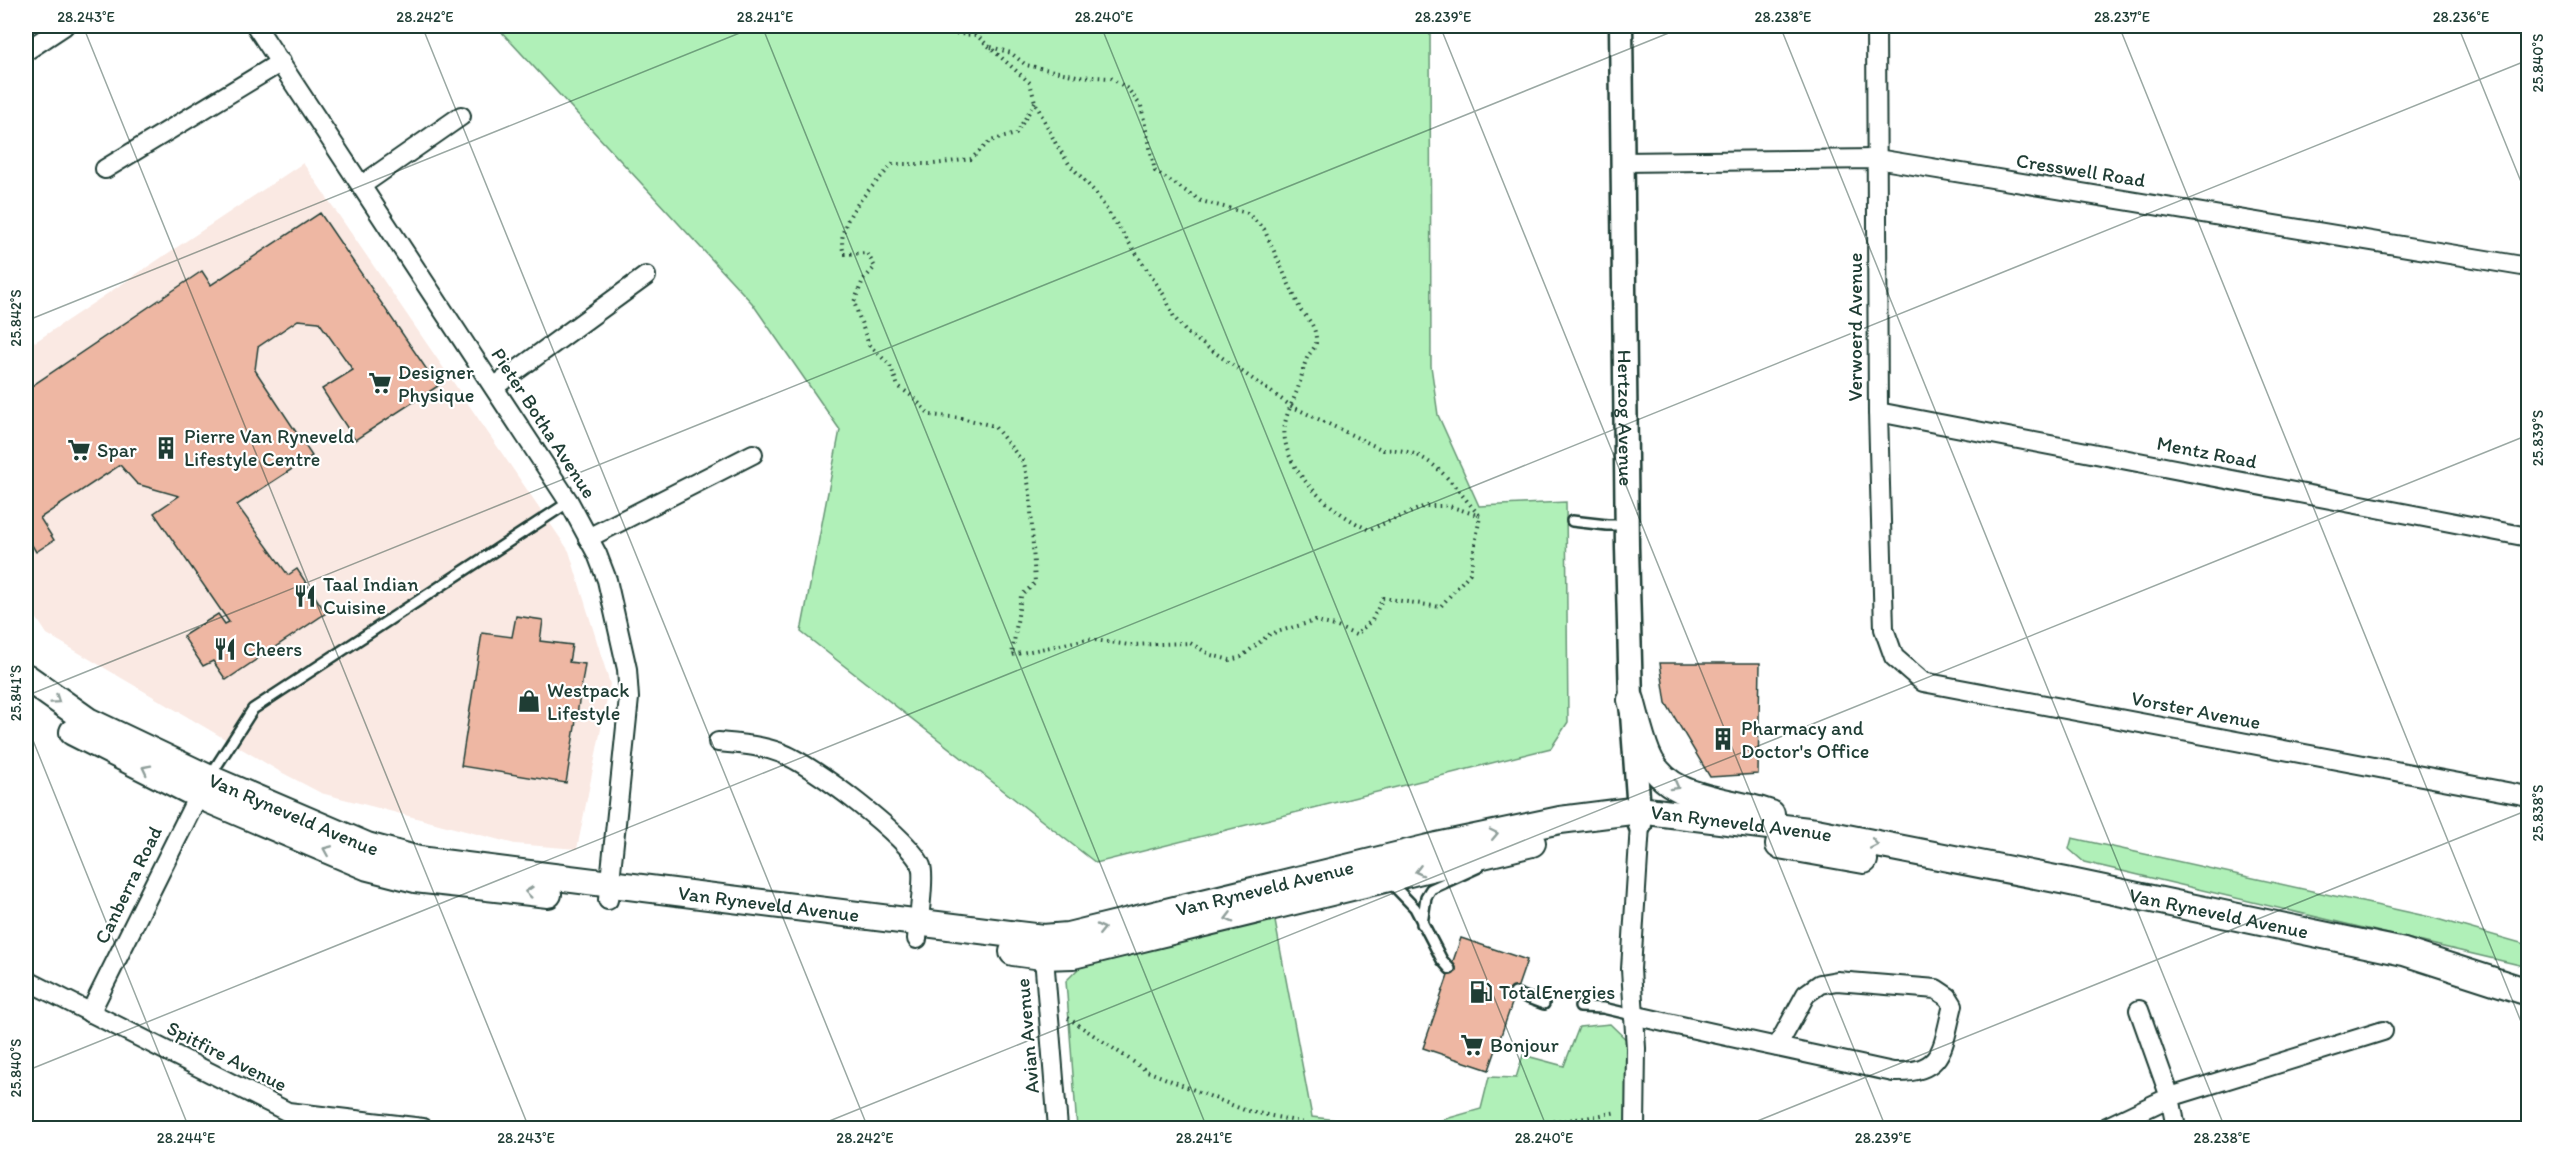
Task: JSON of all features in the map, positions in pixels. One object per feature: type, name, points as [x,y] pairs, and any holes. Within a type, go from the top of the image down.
[{"type":"main road","name":"Van Ryneveld Avenue","points":[[26,677],[88,721],[203,787]]},
{"type":"main road","points":[[1631,700],[1647,755],[1656,772],[1665,781],[1685,792],[1759,809],[1816,832]]},
{"type":"main road","name":"Van Ryneveld Avenue","points":[[26,701],[76,734],[203,787],[367,846],[418,860],[609,892],[1042,947],[1073,955],[1640,818],[2400,967],[2529,1007]]},
{"type":"main road","name":"Van Ryneveld Avenue","points":[[1042,947],[1099,930],[1437,846],[1560,820],[1640,818],[1816,832],[2404,952],[2529,992]]},
{"type":"street","points":[[26,51],[64,26]]},
{"type":"street","name":"Pieter Botha Avenue","points":[[255,26],[281,62],[569,502],[607,580],[623,643],[629,698],[609,892]]},
{"type":"street","name":"Hertzog Avenue","points":[[1621,26],[1631,700],[1640,818]]},
{"type":"street","name":"Verwoerd Avenue","points":[[1876,26],[1878,412],[1884,629]]},
{"type":"street","points":[[105,169],[281,62]]},
{"type":"street","points":[[362,185],[461,116]]},
{"type":"street","name":"Cresswell Road","points":[[1622,162],[1877,159],[2529,267]]},
{"type":"street","points":[[494,387],[646,276]]},
{"type":"street","name":"Mentz Road","points":[[1878,412],[2529,537]]},
{"type":"street","points":[[588,538],[753,453]]},
{"type":"street","name":"Vorster Avenue","points":[[1884,629],[1894,657],[1923,682],[2529,796]]},
{"type":"street","points":[[718,742],[753,745],[795,759],[842,791],[910,848],[923,871],[918,931]]},
{"type":"street","name":"Canberra Road","points":[[90,1013],[203,787]]},
{"type":"street","points":[[1635,1128],[1631,969],[1640,818]]},
{"type":"street","name":"Avian Avenue","points":[[1042,947],[1058,1128]]},
{"type":"street","name":"Spitfire Avenue","points":[[26,980],[286,1120],[423,1128]]},
{"type":"street","points":[[1633,1014],[1778,1047],[1893,1072],[1912,1073],[1931,1065],[1942,1047],[1953,1005],[1948,997],[1936,989],[1827,982],[1806,994],[1778,1047]]},
{"type":"street","points":[[2139,1010],[2170,1098],[2176,1128]]},
{"type":"street","points":[[2107,1127],[2170,1098],[2383,1031]]},
{"type":"lane","points":[[203,787],[253,709],[569,502]]},
{"type":"lane","points":[[1572,520],[1607,525],[1627,525]]},
{"type":"lane","points":[[1422,924],[1426,897],[1431,889],[1516,847]]},
{"type":"lane","points":[[1388,879],[1415,908],[1442,960],[1450,969]]},
{"type":"lane","points":[[1515,993],[1544,1004]]},
{"type":"lane","points":[[1580,1007],[1602,1008],[1633,1014]]},
{"type":"path","points":[[933,26],[959,34],[975,34]]},
{"type":"path","points":[[966,26],[1030,83],[1035,102],[1065,157],[1095,192],[1164,295],[1174,317],[1187,333],[1292,406],[1383,450],[1398,448],[1419,456],[1441,469],[1480,516],[1470,573],[1440,607],[1383,598],[1372,620],[1356,635],[1315,621],[1270,634],[1242,657],[1230,660],[1211,655],[1190,643],[1129,645],[1088,639],[1012,655],[1021,596],[1035,583],[1030,492],[1024,463],[994,426],[961,418],[930,415],[913,397],[898,386],[890,365],[869,345],[854,302],[863,280],[875,267],[867,253],[844,254],[841,244],[850,213],[893,164],[934,164],[970,159],[990,141],[1016,134],[1035,102]]},
{"type":"path","points":[[991,47],[1011,53],[1026,65],[1077,76],[1111,78],[1128,89],[1141,106],[1155,171],[1201,201],[1247,213],[1264,229],[1301,311],[1311,321],[1315,332],[1316,345],[1307,358],[1285,424],[1286,446],[1300,474],[1316,494],[1369,530],[1425,506],[1449,506],[1480,516]]},
{"type":"path","points":[[1048,1009],[1071,1019],[1147,1071],[1244,1110],[1328,1128]]},
{"type":"path","points":[[1487,1128],[1586,1118],[1636,1109]]},
{"type":"shaded area","points":[[303,163],[569,551],[610,684],[577,849],[515,844],[321,793],[279,771],[47,634],[26,602],[26,328],[35,342]]},
{"type":"green space","points":[[496,26],[1430,26],[1431,366],[1438,415],[1479,506],[1566,502],[1568,722],[1551,748],[1096,863],[801,632],[840,430],[752,303]]},
{"type":"green space","points":[[2072,838],[2430,917],[2528,945],[2528,967],[2084,862],[2069,849]]},
{"type":"green space","points":[[1274,916],[1312,1117],[1406,1128],[1077,1128],[1066,981],[1095,952]]},
{"type":"green space","points":[[1610,1024],[1635,1048],[1634,1128],[1414,1128],[1481,1109],[1489,1077],[1516,1078],[1523,1055],[1564,1066],[1579,1027]]},
{"type":"building","name":"Pierre Van Ryneveld Lifestyle Centre","points":[[320,213],[438,386],[355,440],[322,389],[353,370],[319,322],[298,320],[258,347],[255,370],[312,456],[237,505],[288,575],[297,569],[326,613],[226,680],[213,661],[203,666],[183,636],[218,614],[225,624],[229,622],[154,513],[179,496],[137,484],[120,465],[40,518],[54,540],[36,552],[26,535],[26,390],[202,271],[211,285]]},
{"type":"building","points":[[516,616],[543,620],[540,641],[572,645],[569,662],[585,664],[566,783],[461,766],[482,633],[512,637]]},
{"type":"building","name":"Pharmacy and Doctor's Office","points":[[1660,663],[1760,663],[1758,774],[1710,777],[1666,703]]},
{"type":"building","points":[[1461,938],[1527,960],[1489,1070],[1423,1048]]},
{"type":"place","name":"Designer Physique","points":[[380,383]]},
{"type":"place","name":"Pierre Van Ryneveld Lifestyle Centre","points":[[166,448]]},
{"type":"place","name":"Spar","points":[[79,450]]},
{"type":"place","name":"Taal Indian Cuisine","points":[[305,596]]},
{"type":"place","name":"Cheers","points":[[225,649]]},
{"type":"place","name":"Westpack Lifestyle","points":[[529,701]]},
{"type":"place","name":"Pharmacy and Doctor's Office","points":[[1723,739]]},
{"type":"place","name":"TotalEnergies","points":[[1481,992]]},
{"type":"place","name":"Bonjour","points":[[1472,1045]]}]
